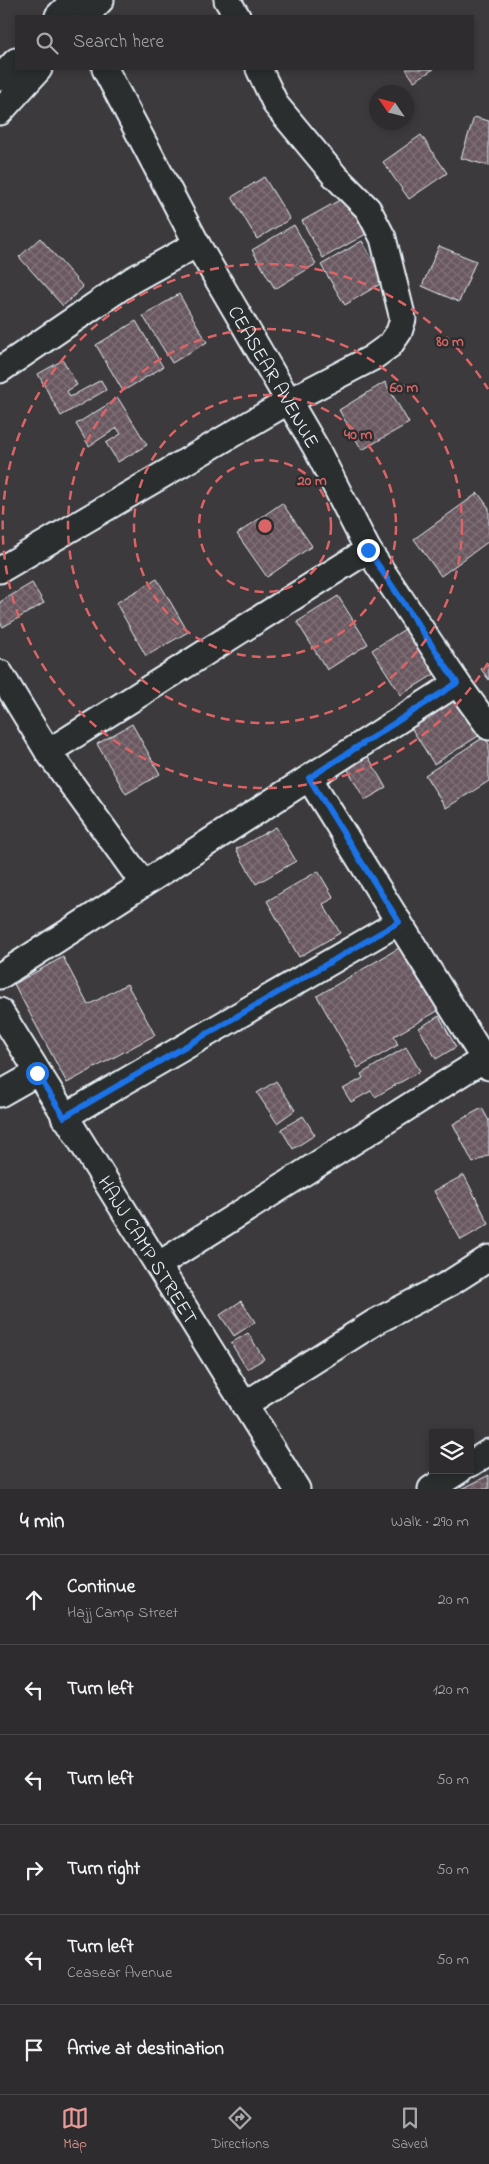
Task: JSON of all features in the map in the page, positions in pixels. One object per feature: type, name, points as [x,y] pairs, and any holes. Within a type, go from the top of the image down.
[{"type":"street","points":[[59,15],[74,0]]},
{"type":"street","points":[[87,15],[101,0]]},
{"type":"street","points":[[227,0],[236,15]]},
{"type":"street","points":[[0,78],[15,62]]},
{"type":"street","points":[[0,112],[38,70]]},
{"type":"street","name":"CEASEAR AVENUE","points":[[106,70],[197,244],[316,448],[368,550],[457,683],[489,727]]},
{"type":"street","points":[[0,570],[289,400],[372,358],[390,345],[399,332],[402,319],[383,238],[368,209],[334,176],[276,105],[258,70]]},
{"type":"street","points":[[0,370],[132,280],[197,244]]},
{"type":"street","points":[[48,752],[368,550]]},
{"type":"street","points":[[0,673],[48,752],[143,883]]},
{"type":"street","points":[[0,976],[457,683]]},
{"type":"street","points":[[158,1265],[487,1063],[309,778]]},
{"type":"street","points":[[64,1117],[399,922]]},
{"type":"street","name":"HAJJ CAMP STREET","points":[[0,1011],[64,1117],[298,1489]]},
{"type":"street","points":[[0,1094],[37,1073]]},
{"type":"street","points":[[244,1405],[375,1322],[450,1283],[489,1258]]},
{"type":"street","points":[[474,1461],[489,1452]]},
{"type":"street","points":[[430,1489],[454,1474]]},
{"type":"building","points":[[407,70],[432,70],[414,81]]},
{"type":"building","points":[[474,117],[489,121],[489,166],[461,158]]},
{"type":"building","points":[[421,135],[447,173],[409,199],[383,162]]},
{"type":"building","points":[[264,177],[290,219],[257,239],[232,197]]},
{"type":"building","points":[[345,197],[366,234],[323,258],[302,221]]},
{"type":"building","points":[[294,225],[316,264],[275,289],[252,250]]},
{"type":"building","points":[[40,238],[83,287],[63,306],[19,257]]},
{"type":"building","points":[[362,241],[385,281],[345,305],[321,265]]},
{"type":"building","points":[[439,246],[476,261],[459,302],[422,286]]},
{"type":"building","points":[[179,294],[207,342],[172,363],[143,316]]},
{"type":"building","points":[[136,321],[163,367],[123,391],[96,345]]},
{"type":"building","points":[[63,360],[77,385],[67,391],[70,397],[101,380],[106,390],[61,416],[38,374]]},
{"type":"building","points":[[385,382],[409,423],[362,450],[339,410]]},
{"type":"building","points":[[118,398],[147,445],[118,462],[106,443],[121,434],[117,428],[89,446],[76,424]]},
{"type":"building","points":[[478,493],[489,508],[489,541],[441,576],[414,539]]},
{"type":"building","points":[[282,503],[312,546],[267,577],[237,534]]},
{"type":"building","points":[[157,579],[188,632],[146,656],[116,603]]},
{"type":"building","points":[[32,583],[44,603],[3,627],[0,622],[0,602]]},
{"type":"building","points":[[338,596],[368,644],[327,670],[297,622]]},
{"type":"building","points":[[413,624],[441,670],[401,695],[372,650]]},
{"type":"building","points":[[489,663],[489,680],[481,669]]},
{"type":"building","points":[[459,695],[483,733],[434,764],[410,726]]},
{"type":"building","points":[[132,724],[160,774],[126,794],[97,744]]},
{"type":"building","points":[[484,737],[489,744],[489,781],[446,808],[425,775]]},
{"type":"building","points":[[365,751],[386,788],[365,800],[344,763]]},
{"type":"building","points":[[276,827],[296,861],[256,884],[236,849]]},
{"type":"building","points":[[318,871],[334,898],[323,904],[340,933],[299,957],[267,901]]},
{"type":"building","points":[[404,945],[441,1009],[394,1036],[398,1045],[358,1068],[317,996]]},
{"type":"building","points":[[63,957],[88,1005],[127,984],[155,1035],[67,1083],[14,984]]},
{"type":"building","points":[[439,1016],[456,1047],[436,1059],[419,1028]]},
{"type":"building","points":[[406,1047],[420,1071],[375,1097],[371,1091],[351,1102],[343,1089],[363,1078],[361,1074]]},
{"type":"building","points":[[276,1081],[295,1110],[277,1123],[257,1093]]},
{"type":"building","points":[[482,1108],[489,1121],[489,1155],[473,1163],[453,1124]]},
{"type":"building","points":[[303,1116],[315,1135],[293,1149],[281,1129]]},
{"type":"building","points":[[464,1175],[489,1224],[461,1240],[434,1191]]},
{"type":"building","points":[[241,1301],[255,1322],[234,1336],[220,1315]]},
{"type":"building","points":[[248,1333],[264,1359],[247,1369],[231,1343]]},
{"type":"building","points":[[489,1475],[489,1489],[462,1489]]},
{"type":"route","points":[[37,1073],[64,1117],[399,922],[309,778],[457,683],[368,550]]}]
